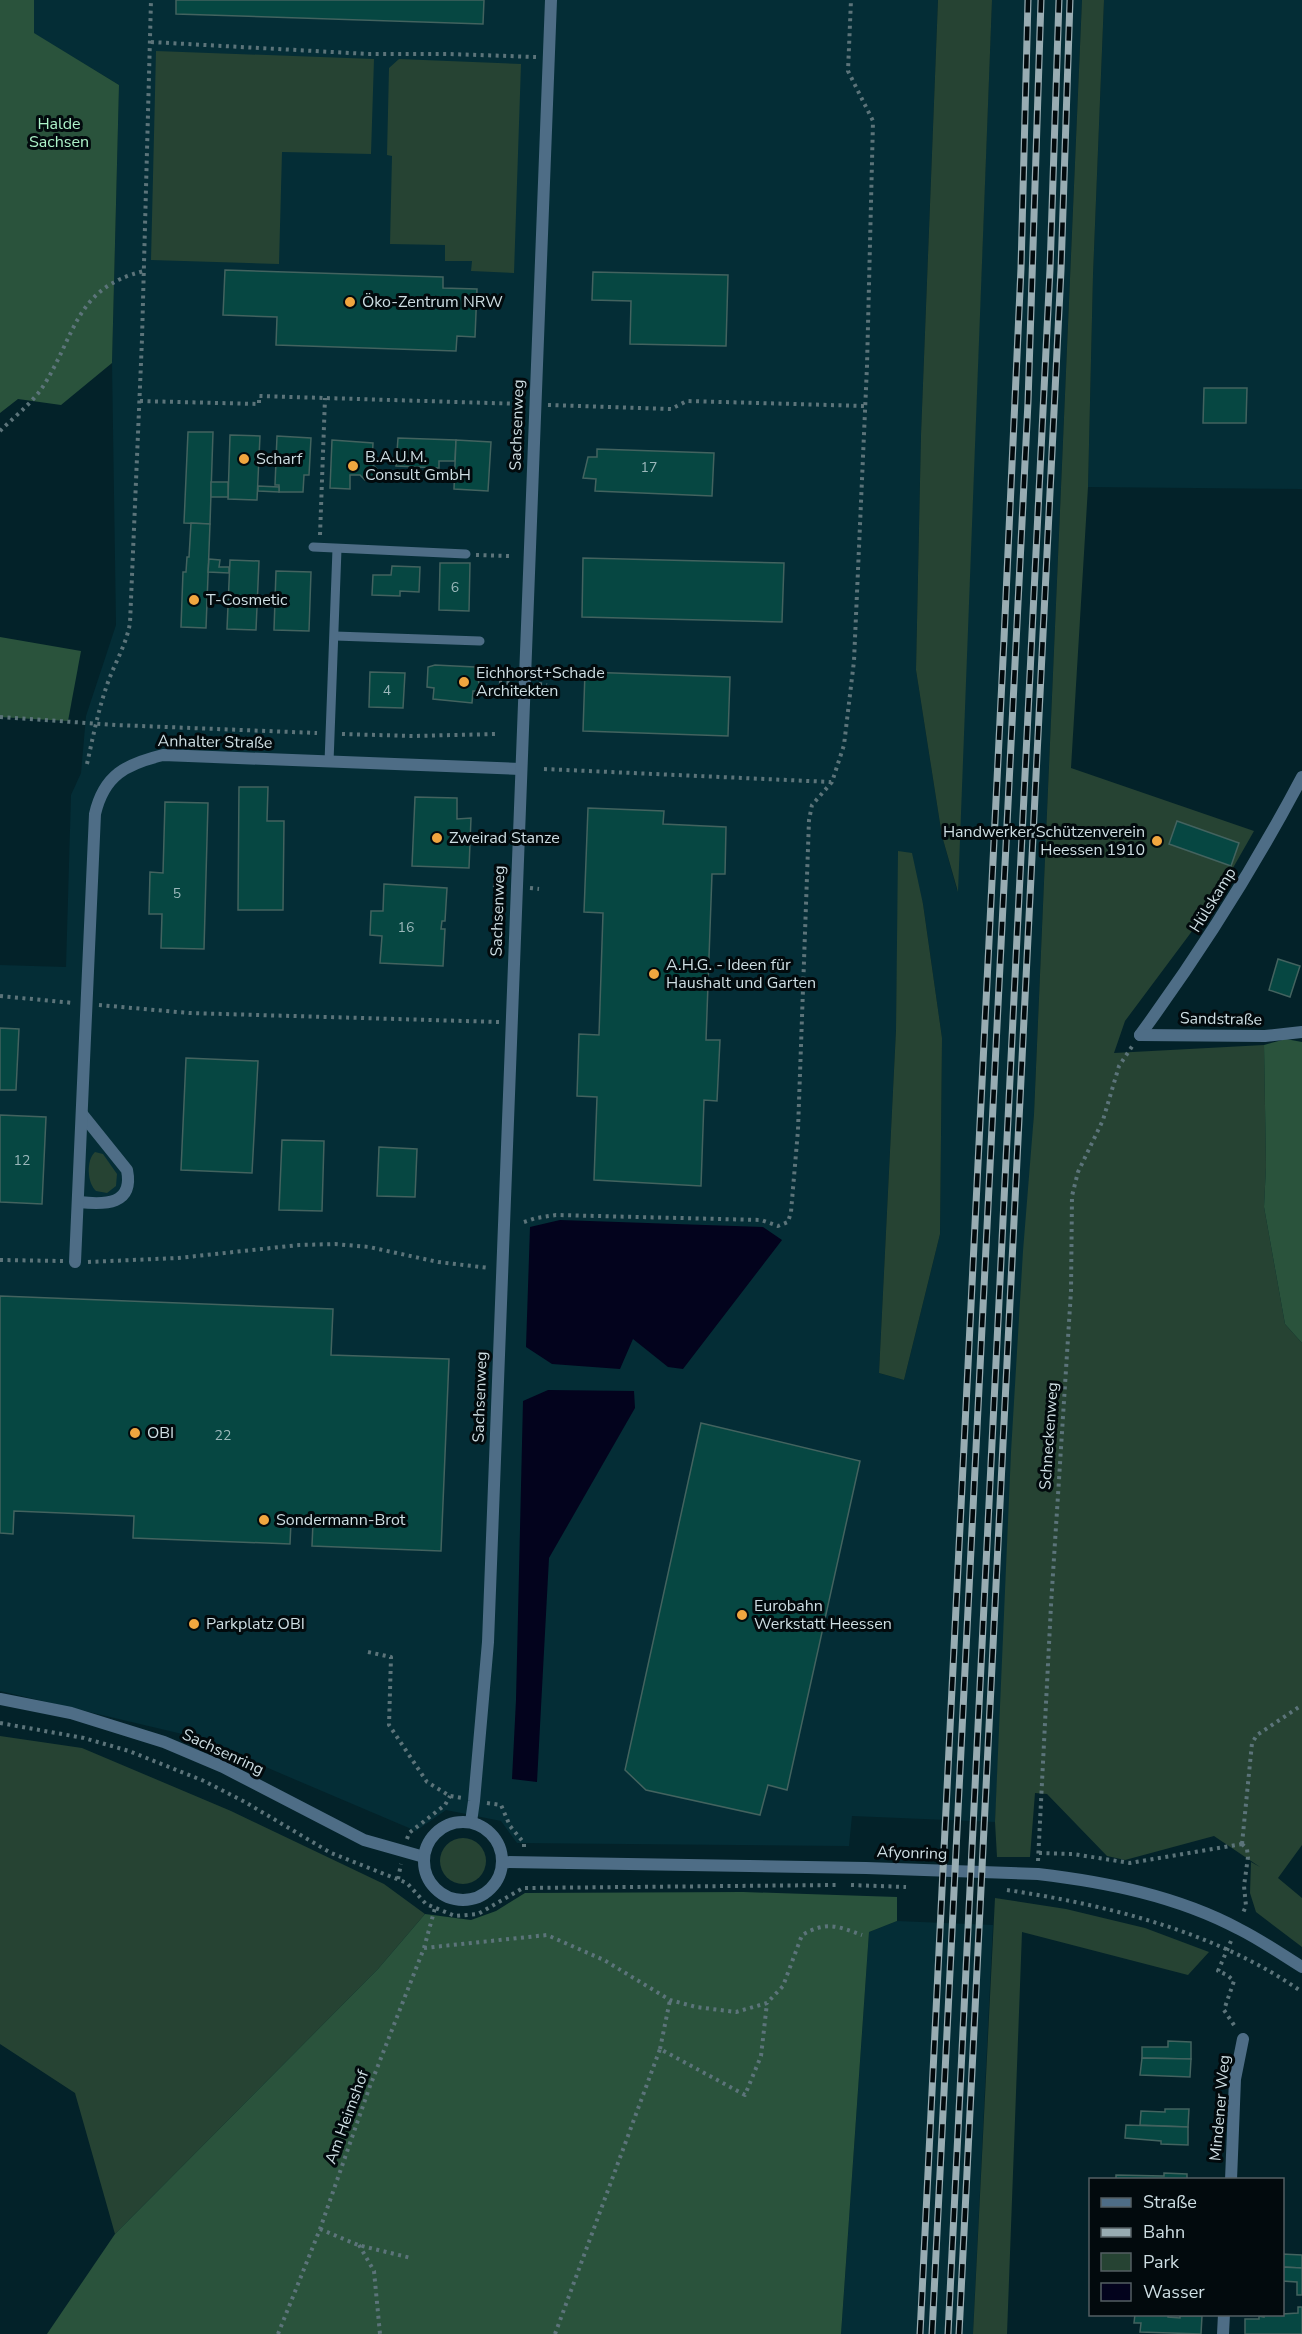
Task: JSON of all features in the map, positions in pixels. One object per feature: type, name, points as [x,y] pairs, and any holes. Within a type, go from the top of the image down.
[{"type":"street","name":"Sachsenweg","points":[[471,1822],[488,1642],[551,0]]},
{"type":"street","name":"Anhalter Straße","points":[[75,1262],[80,1202],[95,814],[98,799],[114,776],[134,763],[162,755],[520,769]]},
{"type":"street","name":"Hülskamp","points":[[1140,1035],[1186,973],[1231,903],[1266,846],[1302,777]]},
{"type":"street","name":"Sandstraße","points":[[1140,1035],[1265,1036],[1302,1032]]},
{"type":"street","points":[[80,1202],[109,1203],[128,1190],[129,1180],[127,1170],[82,1114]]},
{"type":"street","name":"Sachsenring","points":[[0,1699],[71,1713],[164,1742],[223,1767],[364,1840],[424,1857]]},
{"type":"street","points":[[460,1822],[471,1822],[494,1836],[499,1844],[502,1862],[496,1882],[490,1889],[481,1896],[461,1900],[451,1898],[434,1886],[428,1878],[424,1857],[432,1837],[440,1830],[460,1822]]},
{"type":"street","name":"Afyonring","points":[[502,1862],[866,1868],[1038,1874],[1101,1882],[1152,1895],[1236,1927],[1302,1967]]},
{"type":"street","name":"Mindener Weg","points":[[1231,2178],[1235,2079],[1243,2039]]},
{"type":"street","points":[[1223,2334],[1224,2316]]},
{"type":"lane","points":[[316,547],[466,554]]},
{"type":"lane","points":[[329,762],[338,549]]},
{"type":"lane","points":[[335,636],[480,641]]},
{"type":"path","points":[[87,764],[107,684],[127,638],[130,623],[140,401],[151,0]]},
{"type":"path","points":[[524,1222],[556,1215],[761,1220],[778,1226],[788,1222],[791,1212],[798,1130],[809,820],[812,805],[832,782],[844,745],[854,661],[865,406],[873,121],[848,71],[851,0]]},
{"type":"path","points":[[151,42],[368,54],[450,54],[548,58]]},
{"type":"path","points":[[0,431],[42,387],[80,316],[96,295],[120,277],[144,271]]},
{"type":"path","points":[[140,401],[259,404],[259,396],[671,410],[687,401],[865,406]]},
{"type":"path","points":[[316,547],[325,398]]},
{"type":"path","points":[[466,554],[509,556]]},
{"type":"path","points":[[0,717],[330,734],[496,735]]},
{"type":"path","points":[[544,770],[832,782]]},
{"type":"path","points":[[0,996],[189,1013],[510,1023]]},
{"type":"path","name":"Schneckenweg","points":[[1038,1874],[1059,1464],[1071,1291],[1072,1196],[1078,1172],[1103,1120],[1119,1066],[1140,1035]]},
{"type":"path","points":[[0,1260],[75,1262],[178,1258],[299,1245],[335,1245],[369,1247],[438,1262],[502,1269]]},
{"type":"path","points":[[368,1652],[391,1657],[389,1725],[427,1782],[450,1796],[445,1805],[409,1833],[398,1879]]},
{"type":"path","points":[[1243,2039],[1224,2010],[1234,1981],[1218,1971],[1246,1906],[1244,1886],[1248,1857],[1247,1850],[1242,1844],[1252,1743],[1257,1735],[1302,1705]]},
{"type":"path","points":[[474,1801],[501,1805],[510,1826],[524,1844],[523,1888]]},
{"type":"path","points":[[1039,1853],[1073,1854],[1131,1863],[1242,1844]]},
{"type":"path","name":"Am Heimshof","points":[[278,2334],[320,2229],[370,2086],[424,1948],[435,1908]]},
{"type":"path","points":[[424,1948],[548,1935],[604,1960],[670,2000],[696,2007],[736,2012],[767,2002],[783,1986],[802,1935],[816,1927],[834,1925],[862,1935]]},
{"type":"path","points":[[555,2334],[660,2049],[670,2000]]},
{"type":"path","points":[[660,2049],[745,2095],[761,2056],[767,2002]]},
{"type":"path","points":[[320,2229],[358,2245],[411,2258]]},
{"type":"path","points":[[358,2245],[374,2271],[380,2334]]},
{"type":"shaded area","points":[[34,0],[938,0],[921,435],[916,670],[942,836],[957,890],[992,0],[1082,0],[1034,1114],[995,1822],[852,1816],[849,1846],[517,1843],[501,1821],[446,1810],[416,1831],[195,1737],[0,1691],[0,965],[66,967],[71,795],[81,773],[86,716],[116,625],[112,363],[119,85],[33,33]],"holes":[[[899,851],[923,904],[942,1038],[940,1234],[904,1380],[879,1373],[896,1030]]]},
{"type":"shaded area","points":[[1104,0],[1302,0],[1302,489],[1088,487],[1093,275]]},
{"type":"shaded area","points":[[897,1921],[993,1925],[973,2334],[841,2334],[869,1932]]},
{"type":"green space","name":"Halde Sachsen","points":[[0,0],[34,0],[34,33],[119,85],[112,363],[61,405],[18,399],[0,413]]},
{"type":"green space","points":[[938,0],[992,0],[958,892],[942,836],[916,670],[921,435]]},
{"type":"green space","points":[[1082,0],[1104,0],[1093,275],[1088,487],[1071,768],[1254,831],[1213,903],[1125,1021],[1114,1053],[1264,1045],[1266,1166],[1264,1207],[1285,1324],[1302,1343],[1302,1845],[1278,1878],[1302,1898],[1302,1947],[1256,1912],[1250,1893],[1251,1862],[1260,1867],[1214,1836],[1125,1860],[1107,1856],[1047,1794],[1035,1793],[1030,1857],[997,1857],[995,1822],[1011,1452],[1034,1114]]},
{"type":"green space","points":[[156,51],[374,59],[371,154],[282,152],[279,264],[151,260]]},
{"type":"green space","points":[[399,59],[521,64],[514,273],[471,271],[472,261],[445,261],[445,245],[390,244],[392,156],[387,155],[389,68]]},
{"type":"green space","points":[[0,637],[81,651],[68,721],[0,717]]},
{"type":"green space","points":[[898,851],[912,853],[923,904],[942,1038],[940,1234],[904,1380],[879,1373],[896,1030]]},
{"type":"green space","points":[[1286,1039],[1302,1042],[1302,1343],[1285,1324],[1264,1207],[1266,1166],[1264,1045]]},
{"type":"green space","points":[[95,1152],[103,1154],[117,1174],[116,1186],[107,1193],[96,1191],[89,1177],[90,1160]]},
{"type":"green space","points":[[0,1736],[82,1748],[231,1811],[384,1884],[425,1914],[378,1969],[115,2234],[75,2093],[0,2044]]},
{"type":"green space","points":[[463,1838],[479,1845],[486,1861],[479,1877],[463,1884],[447,1877],[440,1861],[447,1845]]},
{"type":"green space","points":[[743,1892],[897,1897],[897,1921],[869,1932],[841,2334],[47,2334],[115,2234],[378,1969],[425,1914],[471,1920],[496,1911],[525,1893]]},
{"type":"green space","points":[[995,1898],[1066,1909],[1145,1928],[1209,1952],[1188,1975],[1022,1932],[1007,2334],[973,2334]]},
{"type":"water","points":[[560,1220],[763,1227],[782,1240],[683,1369],[668,1367],[633,1339],[620,1369],[552,1364],[526,1347],[530,1227]]},
{"type":"water","points":[[548,1390],[634,1391],[635,1408],[549,1558],[537,1782],[512,1779],[523,1401]]},
{"type":"building","points":[[176,0],[484,0],[483,24],[176,14]]},
{"type":"building","name":"Öko-Zentrum NRW","points":[[225,270],[443,277],[443,288],[477,289],[475,337],[457,336],[456,351],[276,345],[277,317],[223,315]]},
{"type":"building","points":[[593,272],[728,275],[726,346],[630,344],[631,301],[592,300]]},
{"type":"building","points":[[1204,388],[1247,388],[1246,423],[1203,423]]},
{"type":"building","points":[[188,432],[213,432],[210,524],[184,523]]},
{"type":"building","name":"Scharf","points":[[230,435],[260,436],[257,500],[228,499]]},
{"type":"building","points":[[277,436],[311,438],[309,475],[304,475],[303,492],[279,492],[279,485],[275,485]]},
{"type":"building","points":[[398,438],[456,440],[455,461],[439,461],[439,468],[396,466]]},
{"type":"building","name":"B.A.U.M. Consult GmbH","points":[[332,440],[373,443],[372,464],[377,469],[372,480],[365,480],[360,475],[350,475],[350,489],[330,488]]},
{"type":"building","points":[[456,440],[491,442],[488,491],[454,489]]},
{"type":"building","points":[[597,449],[714,453],[712,496],[595,491],[596,479],[583,478],[588,457],[597,457]]},
{"type":"building","points":[[211,482],[228,482],[228,497],[211,497]]},
{"type":"building","points":[[258,486],[279,487],[279,492],[258,491]]},
{"type":"building","name":"T-Cosmetic","points":[[191,523],[210,524],[206,628],[181,627],[183,572],[186,572],[187,557],[189,557]]},
{"type":"building","points":[[583,558],[784,563],[782,622],[582,617]]},
{"type":"building","points":[[209,559],[220,560],[219,567],[229,567],[229,573],[208,572]]},
{"type":"building","points":[[230,560],[259,561],[256,630],[227,629]]},
{"type":"building","points":[[440,563],[470,563],[469,611],[439,610]]},
{"type":"building","points":[[392,566],[420,567],[419,592],[400,591],[400,596],[372,595],[373,575],[391,575]]},
{"type":"building","points":[[276,571],[311,572],[309,631],[274,630]]},
{"type":"building","points":[[435,665],[475,667],[481,691],[473,691],[472,703],[433,699],[434,688],[427,687],[428,667]]},
{"type":"building","points":[[370,672],[405,673],[403,708],[369,707]]},
{"type":"building","points":[[585,672],[730,677],[728,736],[583,731]]},
{"type":"building","points":[[239,787],[268,787],[267,821],[284,821],[283,910],[238,910]]},
{"type":"building","points":[[415,797],[457,798],[457,819],[471,818],[469,868],[412,866]]},
{"type":"building","points":[[165,802],[208,803],[204,949],[161,948],[162,914],[149,914],[150,872],[163,873]]},
{"type":"building","name":"A.H.G. - Ideen für Haushalt und Garten","points":[[588,808],[664,811],[663,824],[726,827],[725,874],[712,874],[706,1040],[720,1040],[717,1101],[704,1100],[701,1186],[594,1180],[597,1097],[577,1096],[579,1034],[599,1035],[603,913],[584,912]]},
{"type":"building","points":[[1177,821],[1239,843],[1231,866],[1169,844]]},
{"type":"building","points":[[384,884],[447,888],[445,921],[442,921],[441,929],[445,929],[443,966],[380,963],[382,936],[370,935],[371,911],[383,911]]},
{"type":"building","points":[[1278,959],[1300,966],[1290,997],[1269,990]]},
{"type":"building","points":[[0,1028],[19,1029],[16,1090],[0,1090]]},
{"type":"building","points":[[186,1058],[258,1061],[252,1173],[181,1170]]},
{"type":"building","points":[[0,1115],[46,1117],[42,1204],[0,1202]]},
{"type":"building","points":[[282,1140],[324,1141],[322,1211],[279,1210]]},
{"type":"building","points":[[379,1147],[417,1149],[415,1197],[377,1196]]},
{"type":"building","points":[[0,1296],[333,1309],[331,1355],[449,1359],[441,1551],[312,1546],[313,1522],[291,1522],[290,1544],[133,1538],[134,1516],[14,1511],[13,1534],[0,1533]]},
{"type":"building","name":"Eurobahn Werkstatt Heessen","points":[[701,1423],[860,1461],[787,1790],[768,1785],[760,1815],[646,1790],[625,1770]]},
{"type":"building","points":[[1168,2041],[1191,2042],[1191,2059],[1142,2058],[1142,2047],[1168,2047]]},
{"type":"building","points":[[1142,2058],[1191,2059],[1190,2077],[1140,2075]]},
{"type":"building","points":[[1165,2109],[1189,2109],[1188,2127],[1140,2125],[1141,2111],[1165,2112]]},
{"type":"building","points":[[1126,2125],[1188,2127],[1188,2145],[1161,2144],[1161,2141],[1125,2138]]},
{"type":"building","points":[[1164,2173],[1187,2174],[1187,2178],[1116,2178],[1116,2175],[1164,2176]]},
{"type":"building","points":[[1284,2254],[1302,2255],[1302,2268],[1284,2267]]},
{"type":"building","points":[[1284,2267],[1302,2268],[1302,2295],[1297,2295],[1297,2282],[1284,2281]]},
{"type":"building","points":[[1298,2307],[1302,2307],[1302,2334],[1245,2334],[1245,2319],[1298,2313]]},
{"type":"building","points":[[1135,2316],[1180,2318],[1180,2316],[1202,2316],[1201,2334],[1140,2332],[1141,2323],[1134,2323]]},
{"type":"railway","points":[[920,2334],[1004,639],[1021,268],[1028,0]]},
{"type":"railway","points":[[932,2334],[1028,402],[1041,0]]},
{"type":"railway","points":[[948,2334],[1050,269],[1059,0]]},
{"type":"railway","points":[[959,2334],[1061,270],[1070,0]]},
{"type":"place","name":"Öko-Zentrum NRW","points":[[350,302]]},
{"type":"place","name":"Scharf","points":[[244,459]]},
{"type":"place","name":"B.A.U.M. Consult GmbH","points":[[353,466]]},
{"type":"place","name":"T-Cosmetic","points":[[194,600]]},
{"type":"place","name":"Eichhorst+Schade Architekten","points":[[464,682]]},
{"type":"place","name":"Zweirad Stanze","points":[[437,838]]},
{"type":"place","name":"Handwerker Schützenverein Heessen 1910","points":[[1157,841]]},
{"type":"place","name":"A.H.G. - Ideen für Haushalt und Garten","points":[[654,974]]},
{"type":"place","name":"OBI","points":[[135,1433]]},
{"type":"place","name":"Sondermann-Brot","points":[[264,1520]]},
{"type":"place","name":"Eurobahn Werkstatt Heessen","points":[[742,1615]]},
{"type":"place","name":"Parkplatz OBI","points":[[194,1624]]}]
